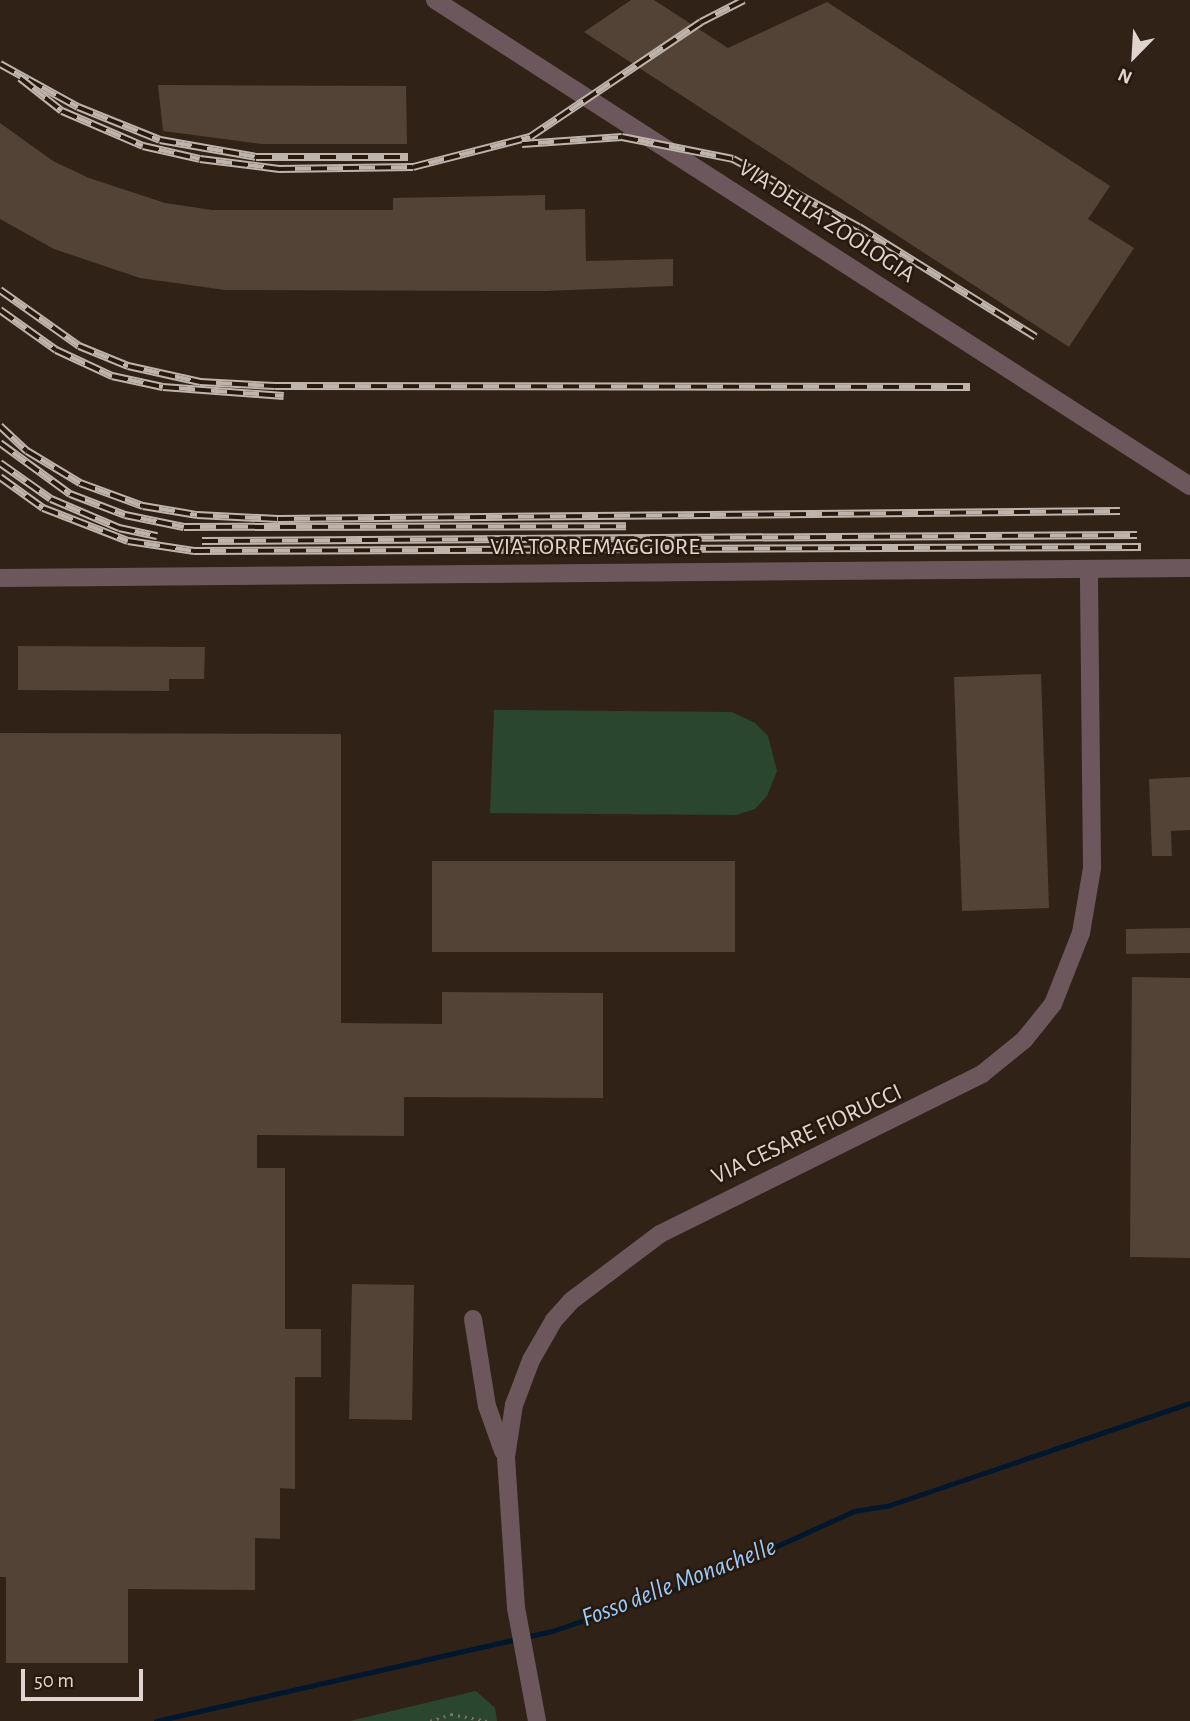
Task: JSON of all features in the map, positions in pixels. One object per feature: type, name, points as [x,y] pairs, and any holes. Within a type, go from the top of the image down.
[{"type":"street","name":"VIA DELLA ZOOLOGIA","points":[[435,0],[1190,486]]},
{"type":"street","name":"VIA TORREMAGGIORE","points":[[0,578],[1190,568]]},
{"type":"street","name":"VIA CESARE FIORUCCI","points":[[537,1721],[516,1608],[506,1461],[514,1405],[531,1360],[554,1320],[597,1279],[660,1234],[982,1074],[1024,1040],[1053,1004],[1081,933],[1092,868],[1088,569]]},
{"type":"street","points":[[473,1319],[487,1406],[506,1461]]},
{"type":"path","points":[[430,1721],[451,1714],[487,1721]]},
{"type":"green space","points":[[494,710],[732,712],[755,723],[768,736],[777,771],[767,796],[755,809],[736,815],[490,813]]},
{"type":"green space","points":[[476,1691],[495,1708],[497,1721],[350,1721]]},
{"type":"building","points":[[631,0],[654,0],[728,48],[827,2],[1110,186],[1088,219],[1134,248],[1069,347],[584,32]]},
{"type":"building","points":[[158,85],[406,86],[407,144],[261,144],[163,131]]},
{"type":"building","points":[[0,123],[53,161],[89,178],[165,203],[212,210],[393,210],[393,198],[545,195],[545,210],[585,209],[586,261],[673,259],[673,286],[545,291],[225,290],[140,278],[54,249],[0,219]]},
{"type":"building","points":[[18,646],[205,647],[204,679],[169,679],[169,691],[18,690]]},
{"type":"building","points":[[1041,674],[1049,908],[962,911],[954,677]]},
{"type":"building","points":[[0,733],[341,734],[341,1023],[442,1024],[442,992],[603,993],[603,1098],[404,1097],[404,1136],[257,1135],[257,1168],[285,1168],[285,1329],[321,1329],[321,1377],[295,1377],[295,1489],[280,1488],[280,1539],[255,1538],[255,1590],[128,1589],[128,1663],[6,1663],[6,1577],[0,1577]]},
{"type":"building","points":[[1190,777],[1190,830],[1171,831],[1172,856],[1152,856],[1149,779]]},
{"type":"building","points":[[432,861],[735,861],[735,952],[432,952]]},
{"type":"building","points":[[1190,928],[1190,953],[1126,954],[1126,929]]},
{"type":"building","points":[[1132,977],[1190,978],[1190,1258],[1130,1257]]},
{"type":"building","points":[[352,1284],[414,1285],[412,1420],[349,1419]]},
{"type":"waterway","name":"Fosso delle Monachelle","points":[[156,1721],[552,1631],[702,1580],[854,1511],[887,1506],[1190,1403]]},
{"type":"railway","points":[[20,78],[62,111],[143,146],[200,159],[279,169],[413,167],[530,137],[701,22],[744,0]]},
{"type":"railway","points":[[0,64],[78,107],[160,140],[256,157],[408,157]]},
{"type":"railway","points":[[522,144],[622,137],[733,159],[859,227],[1036,337]]},
{"type":"railway","points":[[0,290],[79,346],[128,366],[200,382],[275,386],[970,387]]},
{"type":"railway","points":[[0,310],[56,350],[112,376],[163,387],[284,396]]},
{"type":"railway","points":[[0,426],[27,451],[80,483],[143,506],[197,515],[278,519],[1120,511]]},
{"type":"railway","points":[[0,443],[70,494],[125,515],[184,527],[626,526]]},
{"type":"railway","points":[[0,463],[51,499],[119,528],[157,536]]},
{"type":"railway","points":[[0,477],[43,508],[128,541],[194,551],[1141,547]]},
{"type":"railway","points":[[202,541],[1137,535]]}]
